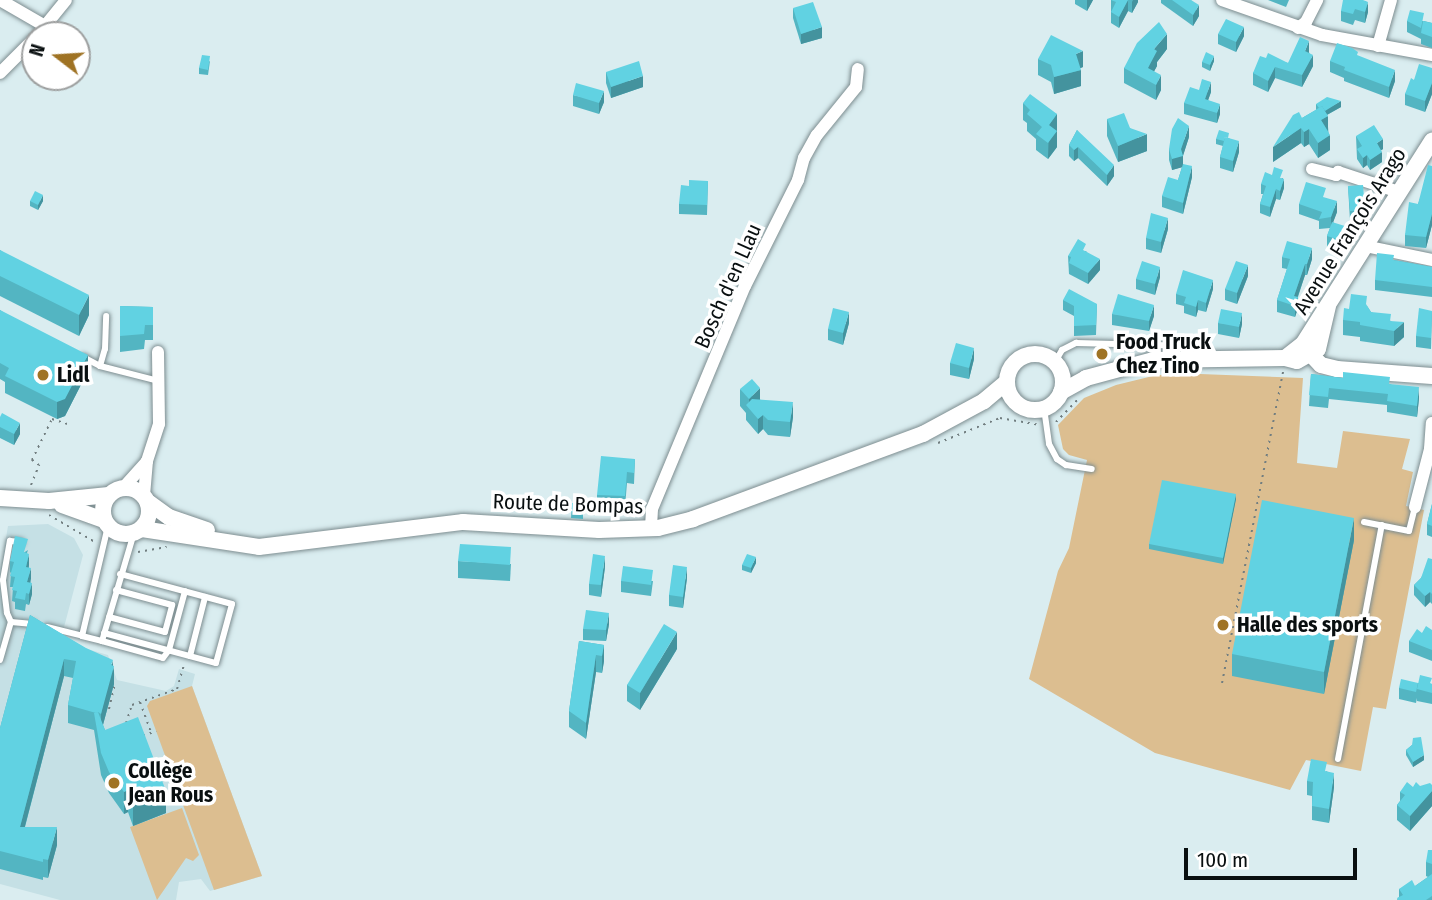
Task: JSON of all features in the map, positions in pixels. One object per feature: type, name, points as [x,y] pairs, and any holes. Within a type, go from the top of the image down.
[{"type":"main road","name":"Avenue François Arago","points":[[1284,365],[1313,346],[1328,306],[1432,141]]},
{"type":"main road","points":[[1313,346],[1324,358],[1353,368]]},
{"type":"main road","points":[[1313,346],[1321,365],[1432,376]]},
{"type":"main road","points":[[1086,378],[1058,367],[1046,356],[1024,356],[1009,371],[1007,382],[1013,399],[1032,410],[1044,408],[1054,402],[1061,392],[1086,378],[1153,360],[1284,365]]},
{"type":"main road","points":[[1058,367],[1061,392]]},
{"type":"main road","name":"Route de Bompas","points":[[138,531],[259,547],[463,522],[599,530],[651,528],[692,519],[923,434],[984,401],[1007,382]]},
{"type":"main road","name":"Route de Bompas","points":[[984,401],[1013,399]]},
{"type":"main road","points":[[0,498],[30,500],[46,507],[106,523],[116,532],[138,531],[149,516],[146,498],[130,488],[46,507]]},
{"type":"main road","points":[[106,523],[104,502],[116,491]]},
{"type":"main road","name":"Route de Bompas","points":[[146,498],[169,517],[213,531],[296,543]]},
{"type":"street","points":[[0,0],[25,21]]},
{"type":"street","points":[[49,21],[66,0]]},
{"type":"street","points":[[1222,0],[1298,28],[1349,42],[1432,55]]},
{"type":"street","points":[[1298,28],[1306,22],[1317,0]]},
{"type":"street","points":[[1378,46],[1391,0]]},
{"type":"street","points":[[0,74],[21,52]]},
{"type":"street","name":"Bosch d'en Llau","points":[[651,528],[652,509],[745,286],[798,180],[804,158],[817,135],[856,87],[859,69]]},
{"type":"street","points":[[1312,169],[1336,175],[1338,172],[1399,192]]},
{"type":"street","points":[[1365,246],[1432,260]]},
{"type":"street","points":[[146,498],[147,461],[157,435],[161,382],[159,352]]},
{"type":"street","points":[[1415,507],[1426,493],[1432,423]]},
{"type":"street","points":[[116,491],[147,461]]},
{"type":"lane","points":[[100,366],[106,316]]},
{"type":"lane","points":[[1058,367],[1062,350],[1076,343],[1194,346]]},
{"type":"lane","points":[[75,353],[100,366],[161,382]]},
{"type":"lane","points":[[1044,408],[1056,459],[1066,465],[1092,469]]},
{"type":"lane","points":[[1364,522],[1409,531],[1415,507]]},
{"type":"lane","points":[[82,636],[105,546],[106,523]]},
{"type":"lane","points":[[1338,759],[1382,526]]},
{"type":"lane","points":[[102,641],[127,552],[138,531]]},
{"type":"lane","points":[[0,660],[11,622],[7,613],[4,580],[10,541],[26,542]]},
{"type":"lane","points":[[104,633],[216,663],[232,604],[120,574]]},
{"type":"lane","points":[[108,617],[165,632],[173,605],[116,590]]},
{"type":"lane","points":[[11,622],[22,621],[163,658],[169,650],[185,591]]},
{"type":"lane","points":[[188,655],[205,597]]},
{"type":"path","points":[[1222,683],[1284,365]]},
{"type":"path","points":[[928,445],[957,437],[989,420],[1000,418],[1047,426],[1056,423],[1081,396]]},
{"type":"path","points":[[30,500],[32,479],[39,465],[32,460],[52,419],[70,425]]},
{"type":"path","points":[[46,507],[105,546]]},
{"type":"path","points":[[127,552],[169,547]]},
{"type":"path","points":[[124,728],[132,705],[177,689],[188,655]]},
{"type":"path","points":[[109,709],[115,684]]},
{"type":"path","points":[[140,702],[152,733]]},
{"type":"path","points":[[140,737],[156,732]]},
{"type":"shaded area","name":"Halle des sports","points":[[1157,375],[1303,378],[1297,463],[1337,468],[1343,431],[1410,439],[1402,469],[1413,472],[1406,506],[1424,510],[1386,709],[1373,707],[1361,771],[1306,760],[1290,790],[1155,753],[1029,679],[1058,571],[1069,548],[1087,460],[1069,455],[1063,449],[1058,425],[1084,398],[1116,385]]},
{"type":"shaded area","name":"Collège Jean Rous","points":[[48,524],[74,538],[83,555],[62,635],[67,637],[66,643],[108,655],[117,680],[166,691],[174,686],[179,669],[195,674],[192,686],[262,876],[210,891],[201,879],[179,882],[176,900],[60,900],[0,884],[0,573],[8,526]]},
{"type":"shaded area","points":[[192,686],[262,876],[214,890],[147,706],[150,701]]},
{"type":"shaded area","points":[[182,808],[199,855],[193,861],[186,858],[157,900],[130,827]]},
{"type":"building","points":[[1111,0],[1128,0],[1119,17],[1111,12],[1116,2]]},
{"type":"building","points":[[1172,0],[1191,0],[1199,5],[1193,15]]},
{"type":"building","points":[[1343,0],[1368,2],[1365,12],[1355,9],[1353,14],[1341,11]]},
{"type":"building","points":[[813,2],[822,27],[801,34],[793,8]]},
{"type":"building","points":[[1410,10],[1424,13],[1421,28],[1407,21]]},
{"type":"building","points":[[1226,19],[1244,27],[1236,42],[1218,34]]},
{"type":"building","points":[[1423,21],[1432,23],[1432,37],[1421,33]]},
{"type":"building","points":[[1159,22],[1167,34],[1154,49],[1157,51],[1148,68],[1161,75],[1156,85],[1124,68],[1137,43]]},
{"type":"building","points":[[1051,35],[1083,51],[1076,54],[1081,70],[1054,77],[1051,65],[1038,59]]},
{"type":"building","points":[[1300,37],[1309,41],[1305,51],[1313,55],[1302,75],[1275,67],[1268,81],[1253,73],[1260,56],[1266,58],[1268,53],[1288,63]]},
{"type":"building","points":[[1337,43],[1352,48],[1358,52],[1357,55],[1395,70],[1389,87],[1344,70],[1345,67],[1330,61]]},
{"type":"building","points":[[1206,52],[1214,56],[1210,65],[1202,62]]},
{"type":"building","points":[[202,55],[210,56],[208,70],[199,68]]},
{"type":"building","points":[[639,61],[643,76],[611,87],[606,72]]},
{"type":"building","points":[[1419,64],[1432,68],[1432,83],[1425,101],[1405,94],[1411,78],[1414,80]]},
{"type":"building","points":[[1202,79],[1211,82],[1205,99],[1220,104],[1217,113],[1184,103],[1190,87],[1199,90]]},
{"type":"building","points":[[576,83],[604,91],[599,103],[573,95]]},
{"type":"building","points":[[1030,94],[1057,114],[1049,125],[1057,131],[1048,143],[1036,134],[1042,127],[1027,114],[1030,110],[1023,103]]},
{"type":"building","points":[[1327,97],[1341,101],[1325,111],[1322,106],[1319,108],[1316,104]]},
{"type":"building","points":[[1322,106],[1328,116],[1321,120],[1330,135],[1318,143],[1309,129],[1304,132],[1301,128],[1273,147],[1293,115],[1299,112],[1302,118]]},
{"type":"building","points":[[1124,113],[1130,128],[1147,134],[1118,146],[1107,119]]},
{"type":"building","points":[[1178,118],[1189,126],[1181,149],[1183,156],[1172,159],[1169,149],[1172,129]]},
{"type":"building","points":[[1374,125],[1383,139],[1377,143],[1382,152],[1370,160],[1367,155],[1363,158],[1357,149],[1362,146],[1356,136]]},
{"type":"building","points":[[1077,130],[1114,165],[1107,175],[1078,147],[1074,150],[1069,145]]},
{"type":"building","points":[[1219,130],[1229,133],[1224,141],[1216,139]]},
{"type":"building","points":[[1225,137],[1239,141],[1233,161],[1220,157]]},
{"type":"building","points":[[1183,164],[1192,166],[1183,203],[1162,196],[1168,177],[1178,180]]},
{"type":"building","points":[[1428,165],[1432,166],[1432,214],[1426,237],[1405,235],[1409,202],[1418,204]]},
{"type":"building","points":[[1274,167],[1283,170],[1280,178],[1284,179],[1280,191],[1276,189],[1270,207],[1260,204],[1266,186],[1261,184],[1265,172],[1272,175]]},
{"type":"building","points":[[689,180],[708,181],[707,205],[679,204],[681,185],[689,186]]},
{"type":"building","points":[[1306,182],[1326,188],[1323,197],[1337,201],[1331,217],[1319,219],[1322,212],[1299,204]]},
{"type":"building","points":[[1363,185],[1365,210],[1350,211],[1348,186]]},
{"type":"building","points":[[35,191],[43,195],[38,205],[30,201]]},
{"type":"building","points":[[1151,213],[1168,218],[1161,242],[1146,238]]},
{"type":"building","points":[[1332,222],[1348,227],[1343,241],[1327,236]]},
{"type":"building","points":[[1078,239],[1086,244],[1083,250],[1100,259],[1088,273],[1069,263],[1071,257],[1068,256]]},
{"type":"building","points":[[1287,241],[1312,248],[1294,296],[1298,297],[1295,306],[1277,300],[1290,259],[1282,257]]},
{"type":"building","points":[[0,250],[89,295],[79,315],[0,276]]},
{"type":"building","points":[[1377,253],[1394,255],[1393,260],[1432,267],[1432,287],[1375,280]]},
{"type":"building","points":[[1142,261],[1160,267],[1155,284],[1136,279]]},
{"type":"building","points":[[1236,261],[1248,265],[1237,293],[1225,289]]},
{"type":"building","points":[[1183,270],[1213,280],[1206,303],[1198,300],[1196,307],[1184,303],[1186,297],[1176,294]]},
{"type":"building","points":[[1069,289],[1097,304],[1096,325],[1074,326],[1074,306],[1063,300]]},
{"type":"building","points":[[1118,294],[1154,305],[1149,321],[1112,314]]},
{"type":"building","points":[[1351,294],[1367,296],[1366,304],[1371,312],[1391,314],[1390,321],[1404,322],[1394,331],[1343,320],[1344,308],[1349,309]]},
{"type":"building","points":[[120,306],[153,307],[153,325],[145,325],[144,334],[120,336]]},
{"type":"building","points":[[833,308],[849,312],[843,333],[828,329]]},
{"type":"building","points":[[1419,308],[1432,311],[1431,338],[1416,336]]},
{"type":"building","points":[[1221,309],[1242,313],[1239,327],[1218,323]]},
{"type":"building","name":"Lidl","points":[[0,310],[88,355],[65,399],[57,402],[5,376],[9,368],[0,363]]},
{"type":"building","points":[[956,343],[974,348],[969,368],[950,363]]},
{"type":"building","points":[[1343,372],[1390,377],[1389,384],[1419,387],[1417,406],[1387,401],[1388,394],[1329,388],[1328,397],[1309,395],[1311,374],[1343,378]]},
{"type":"building","points":[[752,379],[760,388],[749,399],[740,389]]},
{"type":"building","points":[[752,399],[793,402],[790,422],[768,420],[763,415],[758,419],[746,405]]},
{"type":"building","points":[[2,413],[20,423],[14,434],[0,427]]},
{"type":"building","points":[[601,456],[635,459],[634,473],[627,472],[625,496],[597,495]]},
{"type":"building","points":[[1162,480],[1236,494],[1223,558],[1149,544]]},
{"type":"building","name":"Halle des sports","points":[[1262,500],[1354,518],[1324,672],[1232,654]]},
{"type":"building","points":[[572,503],[583,504],[583,513],[571,512]]},
{"type":"building","points":[[1432,504],[1432,526],[1427,524]]},
{"type":"building","points":[[15,536],[28,539],[24,552],[29,554],[26,567],[31,568],[27,582],[32,583],[25,600],[15,598],[17,591],[12,590],[15,577],[10,576],[14,562],[10,561]]},
{"type":"building","points":[[460,544],[511,547],[510,565],[458,561]]},
{"type":"building","points":[[593,554],[605,556],[601,585],[589,584]]},
{"type":"building","points":[[747,554],[756,557],[751,568],[742,565]]},
{"type":"building","points":[[1428,558],[1432,559],[1432,594],[1430,592],[1425,596],[1414,585],[1421,578]]},
{"type":"building","points":[[673,565],[687,567],[683,597],[669,595]]},
{"type":"building","points":[[623,566],[653,570],[651,585],[621,581]]},
{"type":"building","points":[[586,610],[609,613],[606,630],[583,629]]},
{"type":"building","points":[[30,615],[86,648],[113,660],[111,665],[114,666],[101,714],[68,705],[76,661],[64,659],[20,827],[57,827],[48,860],[43,859],[43,862],[0,851],[0,728]]},
{"type":"building","points":[[664,624],[677,632],[640,693],[627,685]]},
{"type":"building","points":[[1426,626],[1432,630],[1432,650],[1409,641],[1417,629],[1422,633]]},
{"type":"building","points":[[579,641],[604,645],[602,656],[596,655],[586,723],[569,711]]},
{"type":"building","points":[[1420,675],[1432,678],[1432,693],[1417,689]]},
{"type":"building","points":[[1401,679],[1418,683],[1416,692],[1399,688]]},
{"type":"building","points":[[98,712],[105,730],[138,717],[166,791],[133,804],[128,790],[124,792],[109,772],[101,753],[94,713]]},
{"type":"building","points":[[1421,737],[1424,755],[1413,762],[1406,750],[1412,745],[1413,738]]},
{"type":"building","points":[[1311,759],[1327,762],[1325,771],[1334,773],[1329,809],[1312,806],[1313,782],[1307,781]]},
{"type":"building","points":[[1407,782],[1413,787],[1416,782],[1420,786],[1430,783],[1432,785],[1432,791],[1410,816],[1397,805],[1405,795],[1400,792]]},
{"type":"building","points":[[1428,850],[1432,850],[1432,864],[1426,862]]},
{"type":"building","points":[[1432,874],[1432,896],[1426,900],[1398,900],[1397,898],[1403,895],[1399,889],[1412,880],[1415,886]]},
{"type":"place","name":"Food Truck Chez Tino","points":[[1102,354]]},
{"type":"place","name":"Lidl","points":[[43,375]]},
{"type":"place","name":"Halle des sports","points":[[1223,625]]},
{"type":"place","name":"Collège Jean Rous","points":[[114,783]]}]
